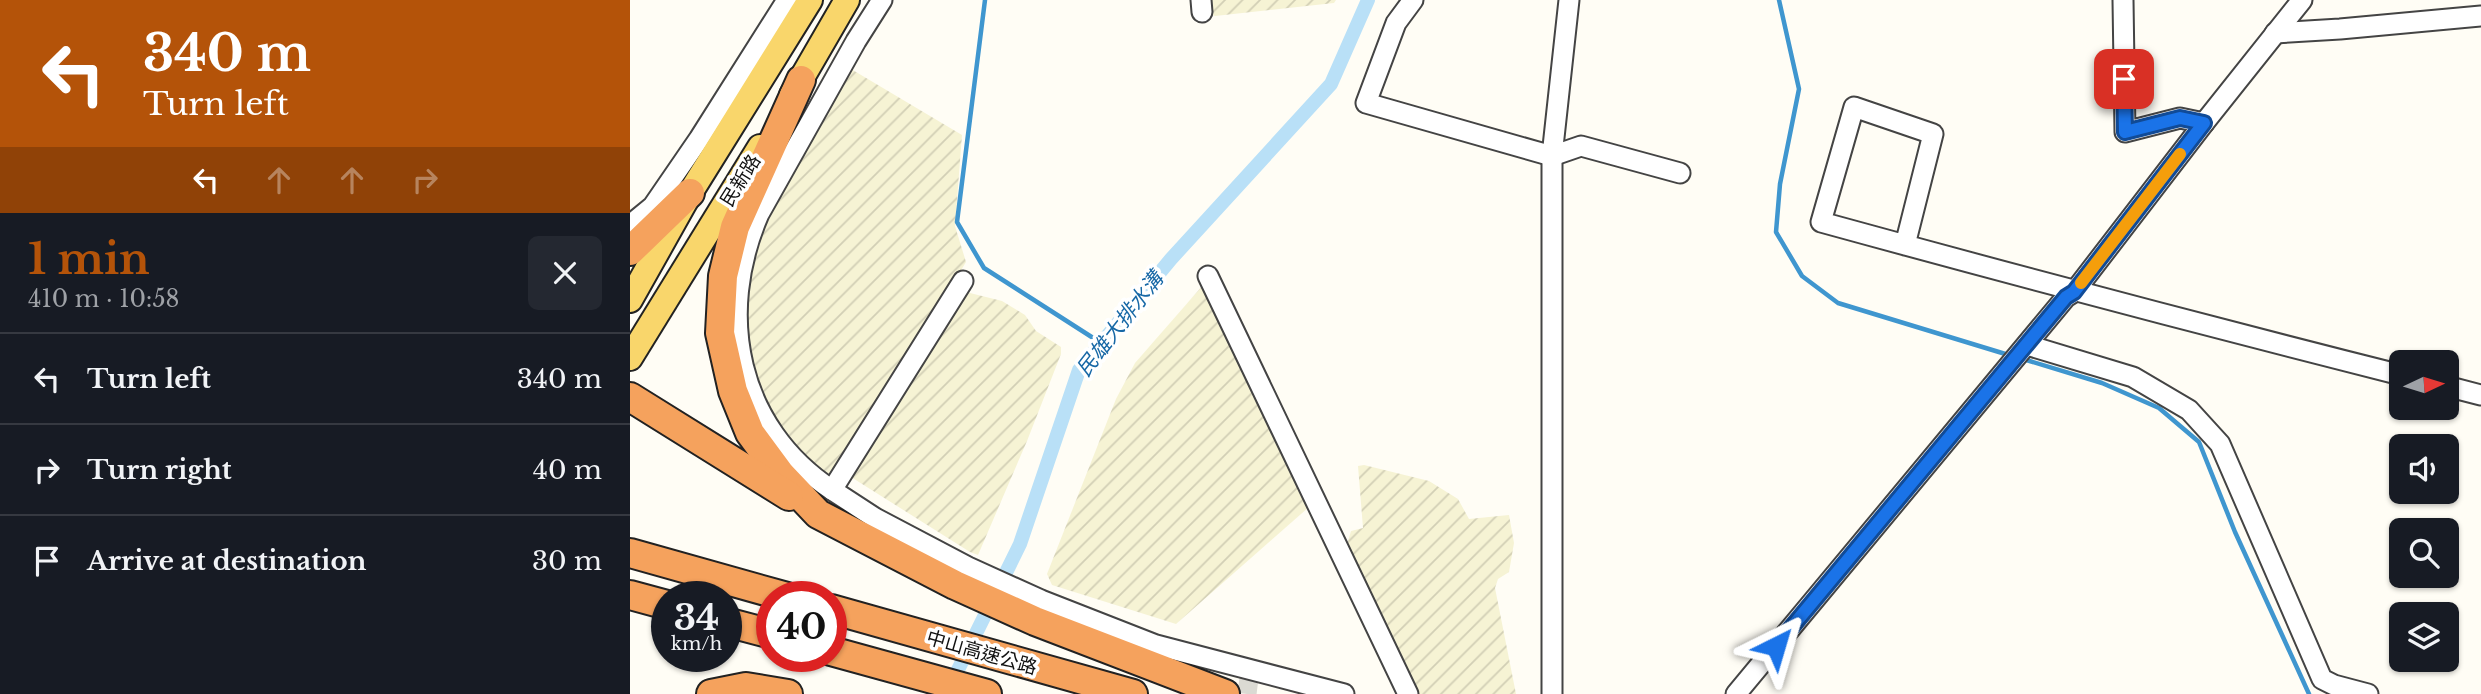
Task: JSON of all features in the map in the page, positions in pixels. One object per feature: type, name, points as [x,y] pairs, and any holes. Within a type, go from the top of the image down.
[{"type":"highway","points":[[801,80],[735,226],[723,276],[720,333],[733,391],[750,433],[781,475],[825,502]]},
{"type":"highway","points":[[630,251],[690,193]]},
{"type":"highway","points":[[630,397],[961,576],[1225,694]]},
{"type":"highway","points":[[630,553],[756,588]]},
{"type":"highway","points":[[630,595],[651,601]]},
{"type":"highway","name":"中山高速公路","points":[[847,613],[1133,694]]},
{"type":"highway","name":"中山高速公路","points":[[847,655],[984,693]]},
{"type":"highway","points":[[711,694],[746,687],[788,694]]},
{"type":"main road","name":"民新路","points":[[630,300],[690,193],[810,0]]},
{"type":"main road","name":"民新路","points":[[630,358],[801,80],[847,0]]},
{"type":"street","points":[[630,225],[653,206],[788,0]]},
{"type":"street","points":[[882,0],[849,52],[759,214],[748,238],[736,297],[737,338],[746,378],[773,434],[808,474],[825,502],[963,281]]},
{"type":"street","points":[[1413,0],[1396,23],[1366,103],[1552,156],[1581,146],[1680,173]]},
{"type":"street","points":[[1552,694],[1552,156],[1569,0]]},
{"type":"street","points":[[2123,0],[2125,132],[2180,118],[2204,123]]},
{"type":"street","points":[[1735,694],[2066,297],[2074,292],[2302,0]]},
{"type":"street","points":[[2275,33],[2481,16]]},
{"type":"street","points":[[1905,245],[1933,134],[1854,107],[1821,222],[2074,292],[2389,372]]},
{"type":"street","points":[[1208,276],[1408,694]]},
{"type":"street","points":[[2020,353],[2133,377],[2189,410],[2220,444],[2322,679],[2368,694]]},
{"type":"street","points":[[2459,389],[2481,395]]},
{"type":"street","points":[[1038,611],[1344,694]]},
{"type":"shaded area","points":[[1207,0],[1336,0],[1334,3],[1215,16],[1208,13]]},
{"type":"shaded area","points":[[851,69],[962,135],[955,226],[966,262],[854,448],[837,473],[829,476],[820,473],[771,419],[749,361],[744,331],[749,268],[773,204]]},
{"type":"shaded area","points":[[1204,284],[1309,507],[1176,624],[1052,585],[1047,574],[1116,399],[1135,363]]},
{"type":"shaded area","points":[[966,292],[1002,301],[1025,315],[1036,331],[1061,347],[1061,354],[1027,441],[978,555],[851,477]]},
{"type":"shaded area","points":[[1364,465],[1429,481],[1458,499],[1469,519],[1509,515],[1514,543],[1509,572],[1498,579],[1495,588],[1516,694],[1417,694],[1345,551],[1351,531],[1363,528],[1358,466]]},
{"type":"waterway","points":[[985,0],[957,222],[984,268],[1101,343]]},
{"type":"waterway","name":"民雄大排水溝","points":[[950,686],[1020,544],[1079,370],[1171,259],[1331,84],[1368,0]]},
{"type":"waterway","points":[[1779,0],[1799,89],[1780,184],[1776,232],[1802,276],[1838,303],[2012,356]]},
{"type":"waterway","points":[[2023,359],[2102,383],[2159,408],[2199,442],[2235,532],[2309,694]]},
{"type":"tunnel","points":[[1247,694],[1250,670]]},
{"type":"slow traffic","points":[[2081,283],[2180,154]]},
{"type":"route","points":[[1776,646],[2066,297],[2074,292],[2204,123],[2180,118],[2125,132],[2124,79]]}]
